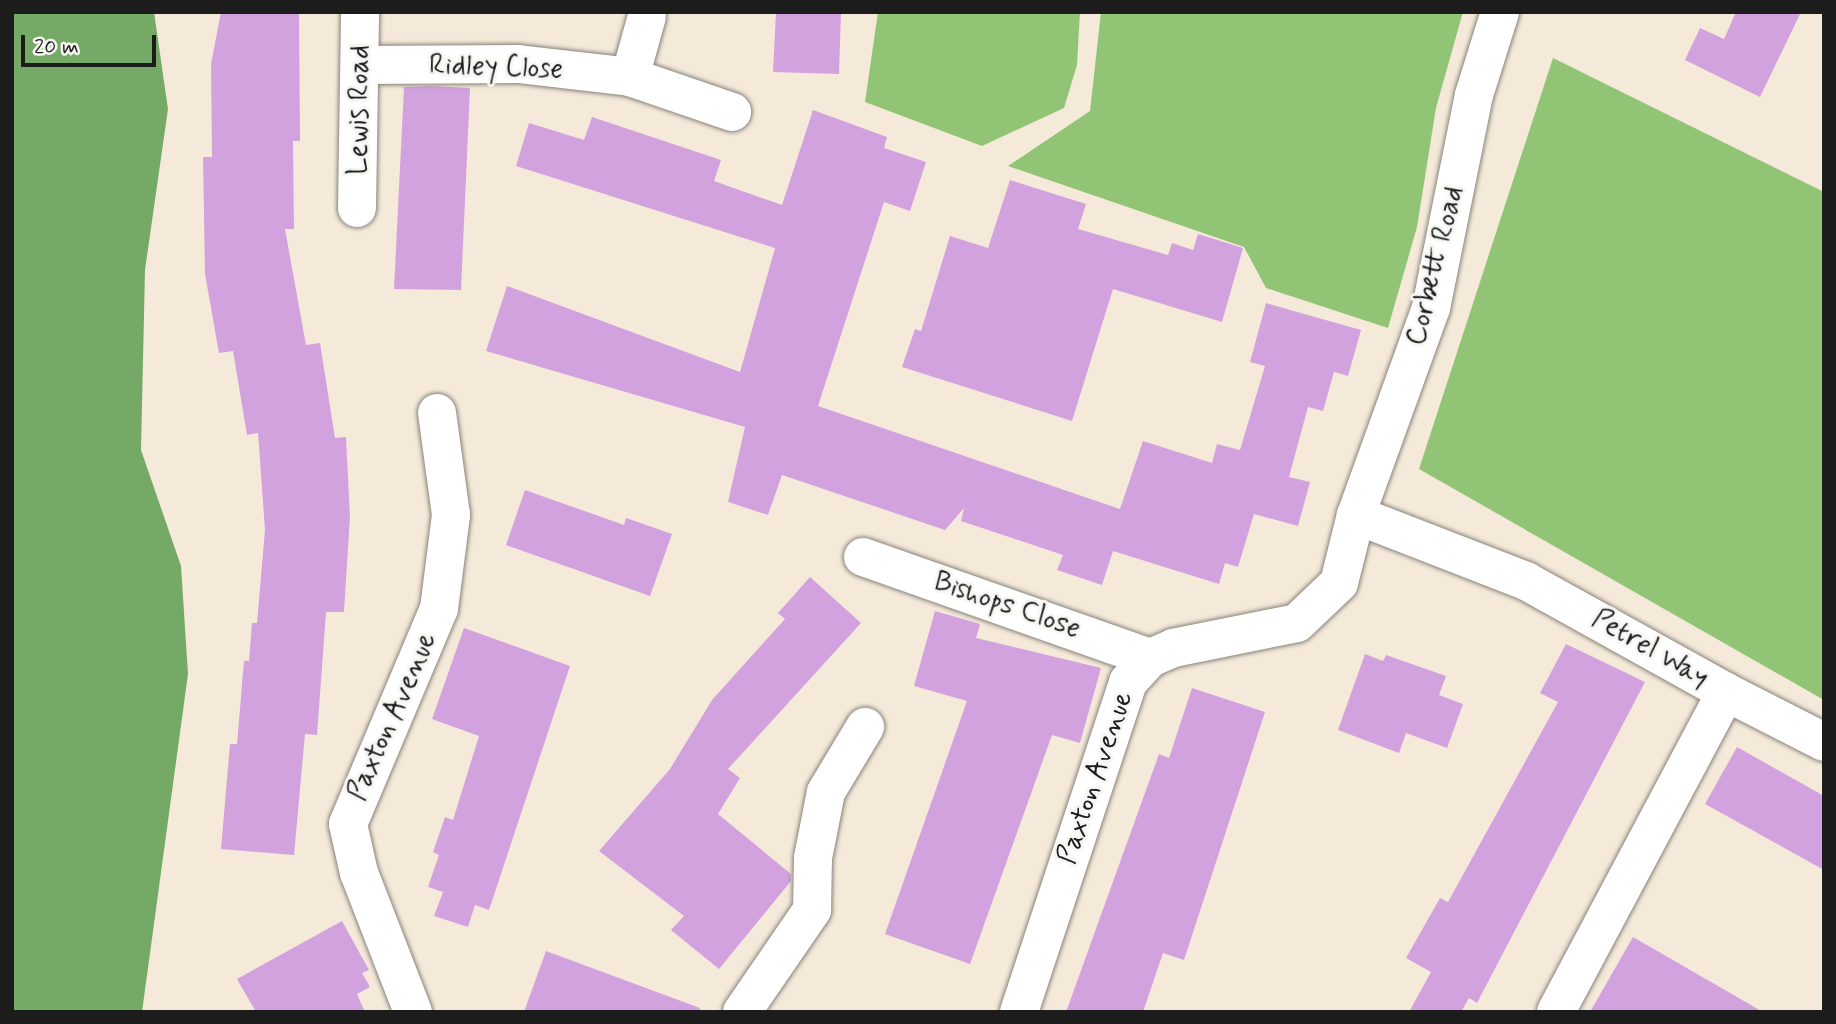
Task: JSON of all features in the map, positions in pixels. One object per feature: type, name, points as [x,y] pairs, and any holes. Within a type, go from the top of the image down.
[{"type":"street","name":"Lewis Road","points":[[357,208],[363,65],[360,12]]},
{"type":"street","name":"Corbett Road","points":[[1356,515],[1432,308],[1474,95],[1500,12]]},
{"type":"street","points":[[629,77],[647,16]]},
{"type":"street","name":"Ridley Close","points":[[363,65],[518,64],[629,77],[732,112]]},
{"type":"street","name":"Paxton Avenue","points":[[413,1012],[359,873],[348,824],[439,609],[451,515],[437,413]]},
{"type":"street","points":[[1150,658],[1297,623],[1339,583],[1356,515]]},
{"type":"street","name":"Petrel Way","points":[[1356,515],[1526,581],[1726,692],[1556,1012]]},
{"type":"street","name":"Bishops Close","points":[[863,557],[1150,658]]},
{"type":"street","name":"Paxton Avenue","points":[[1019,1012],[1128,682],[1150,658]]},
{"type":"street","points":[[1726,692],[1824,742]]},
{"type":"street","points":[[742,1012],[812,909],[813,858],[826,792],[865,727]]},
{"type":"green space","points":[[12,12],[154,12],[168,109],[145,270],[141,450],[181,566],[188,674],[142,1012],[12,1012]]},
{"type":"green space","points":[[878,12],[1080,12],[1077,65],[1064,108],[982,146],[865,102]]},
{"type":"green space","points":[[1101,12],[1463,12],[1436,108],[1417,227],[1388,328],[1266,288],[1244,247],[1008,166],[1090,111]]},
{"type":"green space","points":[[1553,58],[1824,192],[1824,700],[1419,469]]},
{"type":"building","points":[[221,12],[299,12],[300,141],[293,141],[294,229],[285,229],[306,345],[320,343],[335,438],[346,437],[350,517],[344,612],[326,612],[317,735],[305,734],[294,855],[221,849],[230,744],[237,744],[244,661],[249,661],[252,623],[257,623],[265,530],[258,433],[247,435],[233,351],[219,353],[205,274],[203,157],[212,157],[211,64]]},
{"type":"building","points":[[776,12],[841,12],[839,74],[773,72]]},
{"type":"building","points":[[1736,12],[1801,12],[1760,97],[1685,60],[1700,28],[1724,39]]},
{"type":"building","points":[[404,87],[470,88],[461,290],[394,289]]},
{"type":"building","points":[[813,110],[887,137],[884,148],[926,162],[910,211],[884,202],[818,406],[1120,509],[1143,441],[1212,463],[1217,444],[1240,450],[1265,366],[1250,362],[1266,303],[1361,330],[1348,376],[1334,372],[1323,411],[1308,407],[1289,477],[1310,482],[1298,526],[1254,514],[1238,567],[1225,563],[1219,584],[1113,551],[1102,585],[1057,570],[1063,555],[961,521],[964,508],[945,530],[782,475],[768,515],[728,502],[745,427],[486,351],[507,286],[740,372],[775,248],[516,166],[529,123],[584,140],[592,117],[721,160],[714,181],[782,205]]},
{"type":"building","points":[[1010,180],[1086,204],[1078,229],[1168,255],[1172,243],[1193,250],[1198,234],[1243,248],[1222,322],[1113,289],[1072,421],[902,367],[915,329],[921,331],[950,236],[988,248]]},
{"type":"building","points":[[525,490],[624,525],[626,518],[672,534],[650,596],[506,545]]},
{"type":"building","points":[[810,577],[861,623],[728,769],[740,778],[718,814],[791,874],[791,881],[719,969],[671,930],[684,916],[599,851],[670,769],[712,700],[785,619],[778,613]]},
{"type":"building","points":[[935,611],[980,624],[976,638],[1101,668],[1080,743],[1052,735],[970,964],[885,934],[967,701],[914,686]]},
{"type":"building","points":[[464,628],[570,666],[489,910],[475,905],[468,927],[434,916],[443,892],[428,887],[439,855],[433,852],[445,817],[453,820],[479,736],[432,719]]},
{"type":"building","points":[[1566,644],[1645,682],[1477,1003],[1469,998],[1461,1012],[1409,1012],[1431,972],[1406,958],[1440,898],[1448,902],[1558,702],[1540,693]]},
{"type":"building","points":[[1365,654],[1383,661],[1386,655],[1446,676],[1439,695],[1463,704],[1447,748],[1406,733],[1399,753],[1338,730]]},
{"type":"building","points":[[1192,688],[1265,712],[1184,960],[1163,953],[1143,1012],[1066,1012],[1159,754],[1169,758]]},
{"type":"building","points":[[1737,747],[1824,796],[1824,870],[1705,804]]},
{"type":"building","points":[[342,921],[369,970],[362,973],[370,987],[357,994],[365,1012],[256,1012],[237,979]]},
{"type":"building","points":[[1633,937],[1763,1012],[1590,1012]]},
{"type":"building","points":[[546,951],[700,1008],[699,1012],[524,1012]]}]
